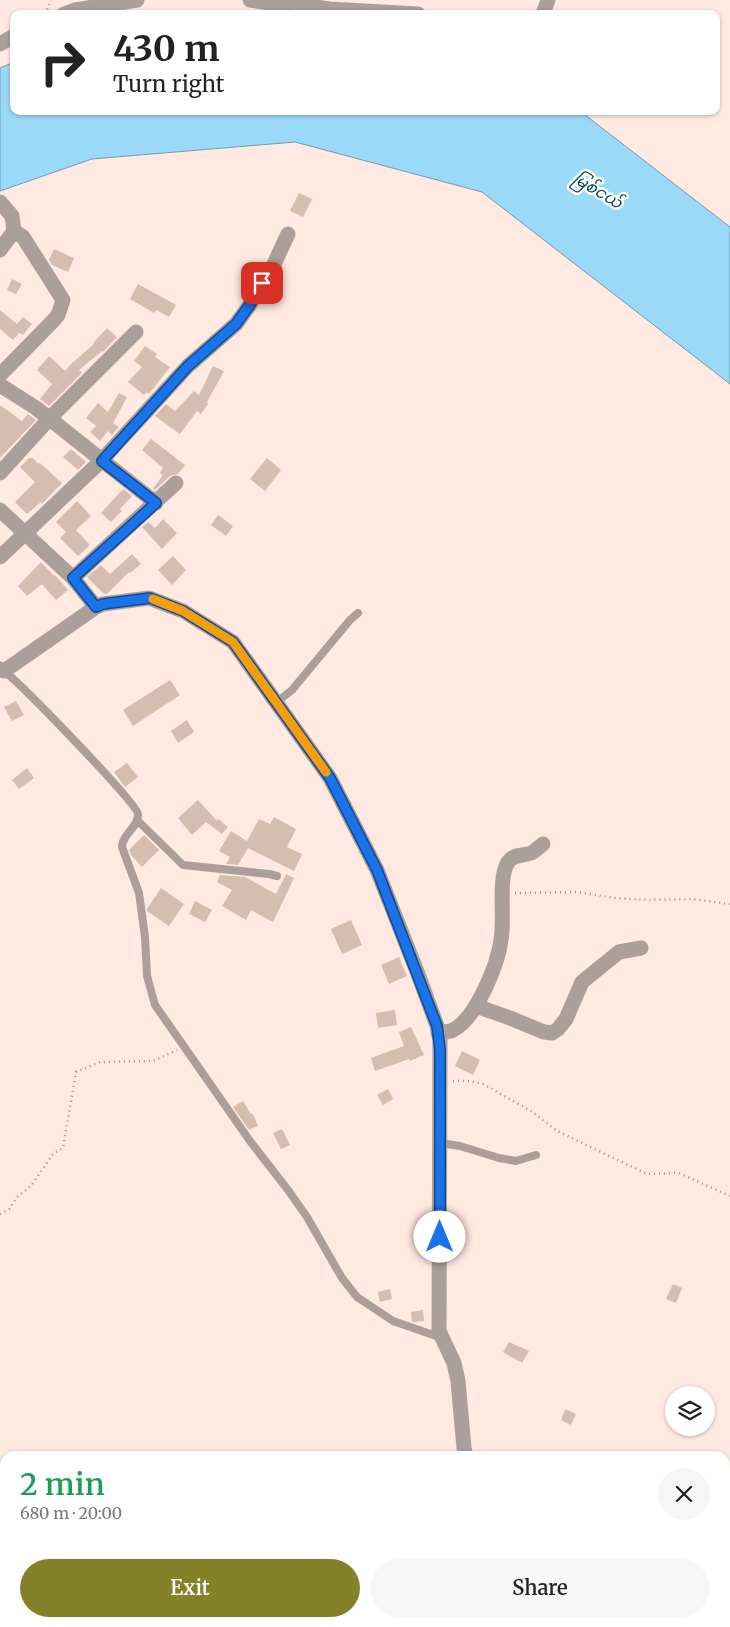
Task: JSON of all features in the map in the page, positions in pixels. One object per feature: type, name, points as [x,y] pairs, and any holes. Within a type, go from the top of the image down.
[{"type":"street","points":[[75,10],[137,0]]},
{"type":"street","points":[[250,0],[277,4],[297,2],[310,6],[348,10]]},
{"type":"street","points":[[0,202],[12,216],[14,231],[0,250]]},
{"type":"street","points":[[0,375],[53,321],[58,314],[63,300],[23,237],[14,231]]},
{"type":"street","points":[[0,557],[102,461],[188,366],[228,331],[243,315],[262,283],[269,275],[288,234]]},
{"type":"street","points":[[0,474],[49,419],[136,332]]},
{"type":"street","points":[[0,385],[49,419],[156,503]]},
{"type":"street","points":[[73,578],[176,483]]},
{"type":"street","points":[[0,510],[73,578],[96,607]]},
{"type":"street","points":[[2,670],[96,607],[103,604],[150,598],[183,611],[233,642],[330,778],[377,870],[418,974],[440,1040],[440,1331],[454,1363],[458,1381],[465,1451]]},
{"type":"street","points":[[438,1033],[453,1030],[464,1021],[476,1006],[487,987],[501,941],[504,874],[508,862],[515,856],[531,853],[543,844]]},
{"type":"street","points":[[476,1006],[544,1032],[552,1033],[566,1019],[582,982],[619,952],[641,948]]},
{"type":"lane","points":[[277,702],[292,690],[350,620],[358,613]]},
{"type":"lane","points":[[2,670],[19,684],[133,804],[138,812],[137,820],[122,841],[122,847],[139,893],[146,937],[149,988],[155,1005],[250,1141],[307,1217],[342,1278],[357,1297],[394,1321],[442,1338]]},
{"type":"lane","points":[[137,820],[183,865],[277,876]]},
{"type":"lane","points":[[440,1143],[460,1146],[499,1158],[516,1161],[536,1155]]},
{"type":"path","points":[[503,893],[577,892],[614,898],[649,900],[692,899],[730,904]]},
{"type":"path","points":[[0,1214],[9,1209],[17,1197],[31,1186],[53,1154],[62,1148],[76,1072],[100,1062],[153,1061],[185,1046]]},
{"type":"path","points":[[440,1076],[452,1081],[469,1080],[483,1084],[531,1111],[557,1131],[647,1174],[679,1173],[730,1196]]},
{"type":"water","name":"မြစ်ငယ်","points":[[10,64],[10,115],[585,115],[730,227],[730,384],[482,192],[295,142],[92,159],[0,191],[0,68]]},
{"type":"building","points":[[299,193],[312,199],[303,217],[290,211]]},
{"type":"building","points":[[54,249],[74,258],[68,272],[52,265],[49,260]]},
{"type":"building","points":[[12,279],[22,284],[16,294],[7,290]]},
{"type":"building","points":[[138,284],[176,305],[169,317],[156,310],[154,313],[130,299]]},
{"type":"building","points":[[0,310],[17,324],[23,317],[32,324],[23,335],[19,333],[13,340],[0,329]]},
{"type":"building","points":[[107,328],[117,337],[103,352],[79,370],[82,372],[80,375],[49,406],[40,399],[52,384],[37,370],[49,356],[65,371],[94,344]]},
{"type":"building","points":[[145,346],[157,354],[155,357],[170,367],[149,394],[147,392],[144,395],[128,382],[142,367],[134,361]]},
{"type":"building","points":[[213,366],[224,371],[207,402],[208,404],[201,414],[197,411],[180,434],[155,416],[166,404],[175,411],[194,391],[199,395]]},
{"type":"building","points":[[119,393],[127,397],[113,423],[119,427],[112,435],[108,431],[100,441],[90,432],[96,426],[86,418],[98,403],[108,412]]},
{"type":"building","points":[[0,405],[22,421],[28,414],[36,420],[0,458]]},
{"type":"building","points":[[151,439],[185,465],[178,474],[170,476],[155,490],[153,489],[163,475],[160,473],[163,468],[142,450]]},
{"type":"building","points":[[71,449],[86,462],[78,470],[63,457]]},
{"type":"building","points":[[29,458],[33,458],[38,464],[40,463],[62,483],[42,504],[41,502],[27,514],[15,502],[35,482],[20,467]]},
{"type":"building","points":[[267,458],[281,470],[265,491],[250,479]]},
{"type":"building","points":[[123,489],[132,496],[120,509],[122,511],[111,522],[101,513]]},
{"type":"building","points":[[77,501],[91,516],[76,530],[90,545],[78,556],[60,538],[66,532],[56,522]]},
{"type":"building","points":[[218,515],[233,526],[226,536],[211,525]]},
{"type":"building","points":[[163,519],[177,533],[162,549],[142,527],[148,522],[155,528]]},
{"type":"building","points":[[132,554],[141,564],[129,572],[107,594],[104,594],[87,577],[101,565],[110,574]]},
{"type":"building","points":[[173,556],[186,570],[172,585],[158,570]]},
{"type":"building","points":[[41,562],[68,590],[56,600],[42,584],[27,596],[18,586]]},
{"type":"building","points":[[170,680],[180,695],[133,726],[123,710]]},
{"type":"building","points":[[16,701],[24,715],[12,721],[4,707]]},
{"type":"building","points":[[187,720],[194,732],[178,743],[171,731]]},
{"type":"building","points":[[127,763],[138,777],[125,787],[114,772]]},
{"type":"building","points":[[27,768],[34,778],[19,789],[12,780]]},
{"type":"building","points":[[198,800],[217,821],[218,819],[228,827],[222,834],[206,822],[192,835],[178,818]]},
{"type":"building","points":[[274,817],[296,829],[287,847],[302,854],[294,871],[248,848],[238,865],[226,864],[230,857],[219,851],[231,831],[247,841],[259,819],[270,824]]},
{"type":"building","points":[[144,835],[159,850],[142,867],[129,850]]},
{"type":"building","points":[[286,874],[294,878],[273,922],[251,910],[246,920],[222,906],[232,890],[217,882],[220,875],[245,877],[276,894]]},
{"type":"building","points":[[161,888],[184,904],[169,926],[147,911]]},
{"type":"building","points":[[195,901],[212,910],[205,922],[189,914]]},
{"type":"building","points":[[351,920],[362,945],[342,954],[331,929]]},
{"type":"building","points":[[399,957],[407,976],[389,984],[381,965]]},
{"type":"building","points":[[395,1010],[397,1025],[378,1028],[376,1013]]},
{"type":"building","points":[[411,1027],[424,1055],[375,1071],[371,1058],[404,1046],[399,1032]]},
{"type":"building","points":[[462,1051],[480,1060],[473,1075],[455,1066]]},
{"type":"building","points":[[388,1089],[393,1099],[383,1105],[377,1095]]},
{"type":"building","points":[[243,1101],[251,1114],[253,1114],[258,1126],[249,1130],[233,1107]]},
{"type":"building","points":[[282,1129],[290,1145],[281,1149],[273,1133]]},
{"type":"building","points":[[673,1284],[682,1288],[676,1303],[666,1299]]},
{"type":"building","points":[[390,1289],[392,1299],[380,1302],[378,1292]]},
{"type":"building","points":[[423,1310],[424,1321],[412,1322],[411,1312]]},
{"type":"building","points":[[509,1342],[529,1351],[522,1363],[503,1352]]},
{"type":"building","points":[[565,1409],[576,1414],[571,1425],[561,1420]]},
{"type":"slow traffic","points":[[153,599],[183,611],[233,642],[326,772]]},
{"type":"route","points":[[262,283],[236,324],[188,366],[102,461],[156,503],[73,578],[96,607],[103,604],[150,598],[183,611],[233,642],[330,778],[390,899],[397,923],[437,1026],[440,1040],[440,1237]]}]
